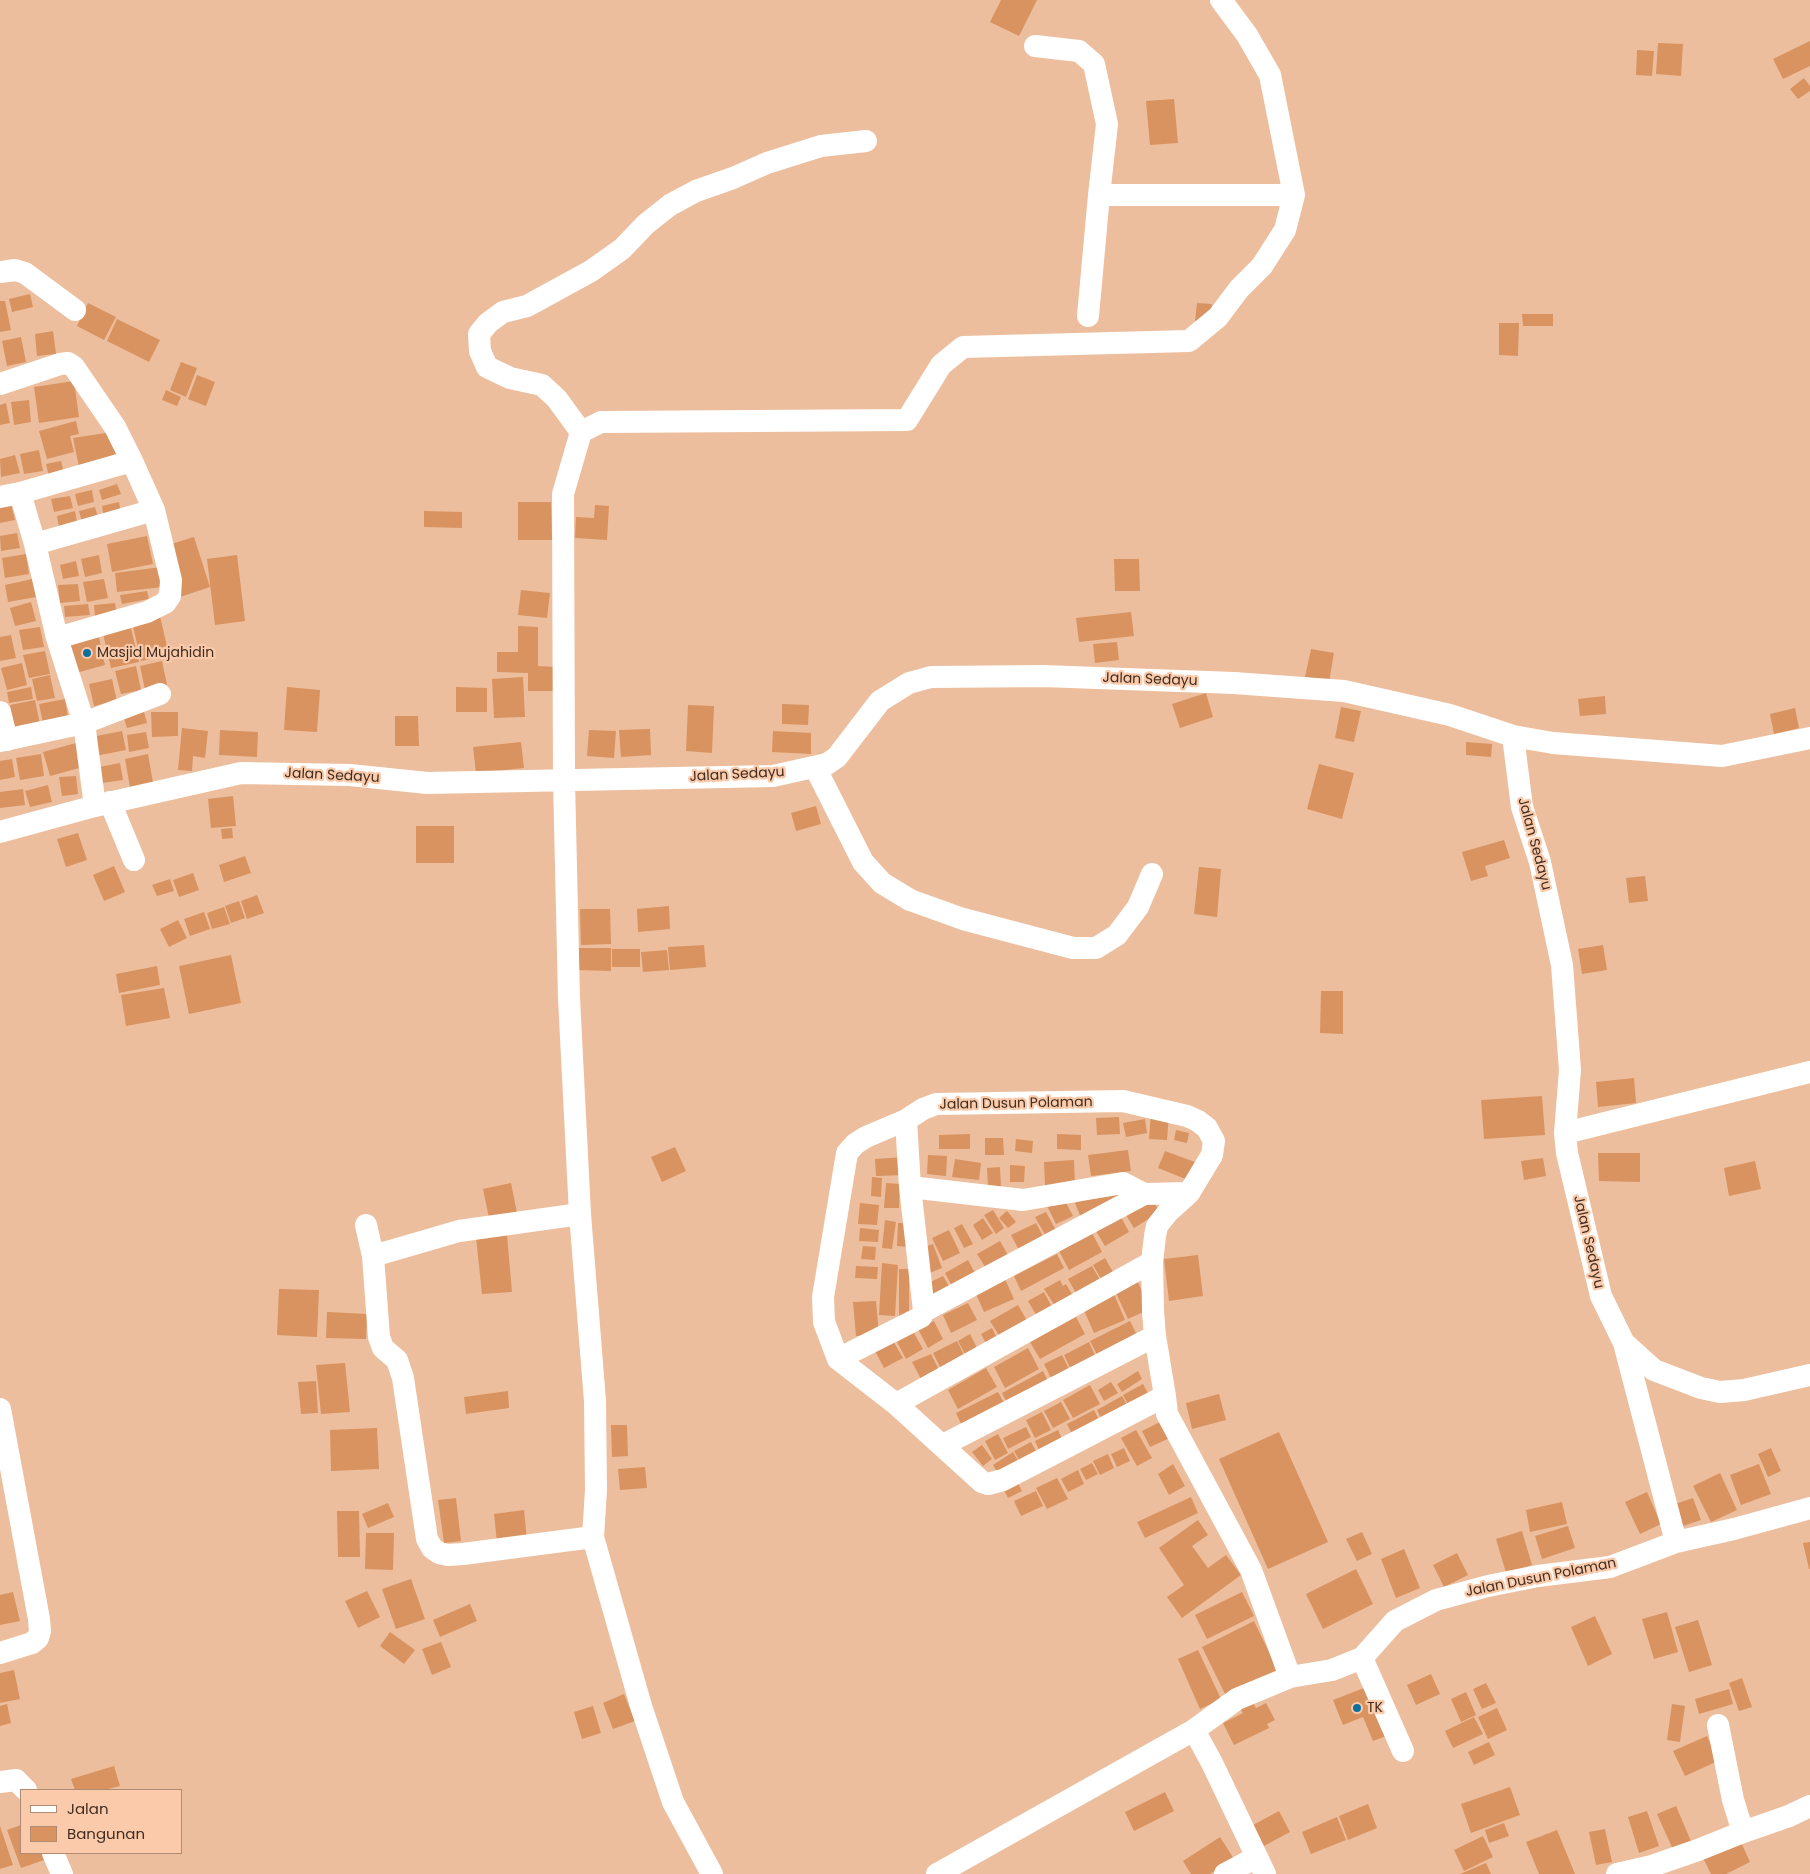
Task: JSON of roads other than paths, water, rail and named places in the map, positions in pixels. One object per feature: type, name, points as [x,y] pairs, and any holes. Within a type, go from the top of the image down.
[{"type":"street","points":[[712,1874],[673,1802],[641,1706],[594,1537],[596,1490],[595,1401],[580,1214],[569,998],[564,780],[563,494],[582,432],[601,422],[908,420],[941,365],[963,347],[1189,341],[1218,317],[1239,289],[1262,266],[1285,230],[1294,196],[1270,75],[1247,36],[1221,0]]},
{"type":"street","points":[[1035,46],[1079,51],[1094,64],[1107,124],[1088,316]]},
{"type":"street","points":[[582,432],[557,400],[542,385],[510,378],[488,367],[480,351],[479,334],[488,323],[503,312],[527,306],[591,271],[622,249],[658,214],[696,191],[767,163],[822,146],[866,142]]},
{"type":"street","points":[[1099,195],[1294,196]]},
{"type":"street","points":[[0,272],[14,270],[25,273],[75,310]]},
{"type":"street","points":[[0,384],[60,364],[68,363],[74,366],[115,427],[132,461],[154,510],[171,580],[170,596],[164,603],[147,612],[57,638]]},
{"type":"street","points":[[132,461],[10,495],[35,544],[57,638],[84,723],[102,804],[134,860]]},
{"type":"street","points":[[35,544],[154,510]]},
{"type":"street","name":"Jalan Sedayu","points":[[0,832],[102,804],[241,773],[350,775],[428,783],[773,776],[827,764],[837,757],[880,701],[909,683],[931,677],[1043,676],[1234,683],[1344,691],[1450,715],[1513,736],[1522,807],[1540,862],[1562,965],[1570,1070],[1565,1133],[1567,1153],[1601,1296],[1624,1343],[1654,1370],[1701,1388],[1720,1392],[1744,1390],[1810,1375]]},
{"type":"street","points":[[0,712],[4,741],[84,723],[160,694]]},
{"type":"street","points":[[1513,736],[1553,743],[1722,756],[1810,738]]},
{"type":"street","points":[[815,767],[863,862],[882,883],[910,900],[963,919],[1072,948],[1096,948],[1117,935],[1138,907],[1152,874]]},
{"type":"street","points":[[1565,1133],[1810,1072]]},
{"type":"street","name":"Jalan Dusun Polaman","points":[[838,1360],[824,1322],[822,1297],[847,1153],[854,1144],[936,1104],[1123,1101],[1198,1120],[1207,1128],[1214,1142],[1212,1154],[1189,1193],[1168,1212],[1157,1226],[1152,1262],[1155,1336],[1165,1396],[1166,1414],[1251,1570],[1290,1677]]},
{"type":"street","points":[[906,1120],[910,1187],[924,1310],[922,1317],[838,1360],[896,1404],[982,1482],[988,1484],[994,1484],[1165,1396]]},
{"type":"street","points":[[910,1187],[1022,1200],[1123,1183],[1144,1194]]},
{"type":"street","points":[[924,1310],[1144,1194],[1189,1193]]},
{"type":"street","points":[[372,1256],[459,1231],[580,1214]]},
{"type":"street","points":[[366,1225],[372,1256],[379,1337],[383,1348],[397,1360],[404,1378],[427,1539],[432,1548],[440,1553],[463,1554],[594,1537]]},
{"type":"street","points":[[896,1404],[1152,1262]]},
{"type":"street","points":[[943,1445],[1155,1336]]},
{"type":"street","points":[[1624,1343],[1676,1542]]},
{"type":"street","points":[[0,1409],[40,1632],[38,1638],[32,1643],[0,1653]]},
{"type":"street","name":"Jalan Dusun Polaman","points":[[938,1874],[1194,1730],[1237,1699],[1290,1677],[1332,1670],[1362,1658],[1395,1621],[1436,1600],[1488,1586],[1538,1576],[1610,1567],[1676,1542],[1734,1530],[1810,1508]]},
{"type":"street","points":[[1362,1658],[1403,1751]]},
{"type":"street","points":[[1718,1725],[1733,1800],[1743,1832]]},
{"type":"street","points":[[1194,1730],[1212,1763],[1261,1866],[1225,1874]]},
{"type":"street","points":[[0,1782],[16,1780],[25,1789]]},
{"type":"street","points":[[1618,1874],[1652,1866],[1698,1850],[1789,1816],[1810,1806]]},
{"type":"street","points":[[53,1854],[62,1874]]},
{"type":"place","name":"Masjid Mujahidin","points":[[87,653]]},
{"type":"place","name":"TK","points":[[1357,1708]]}]
